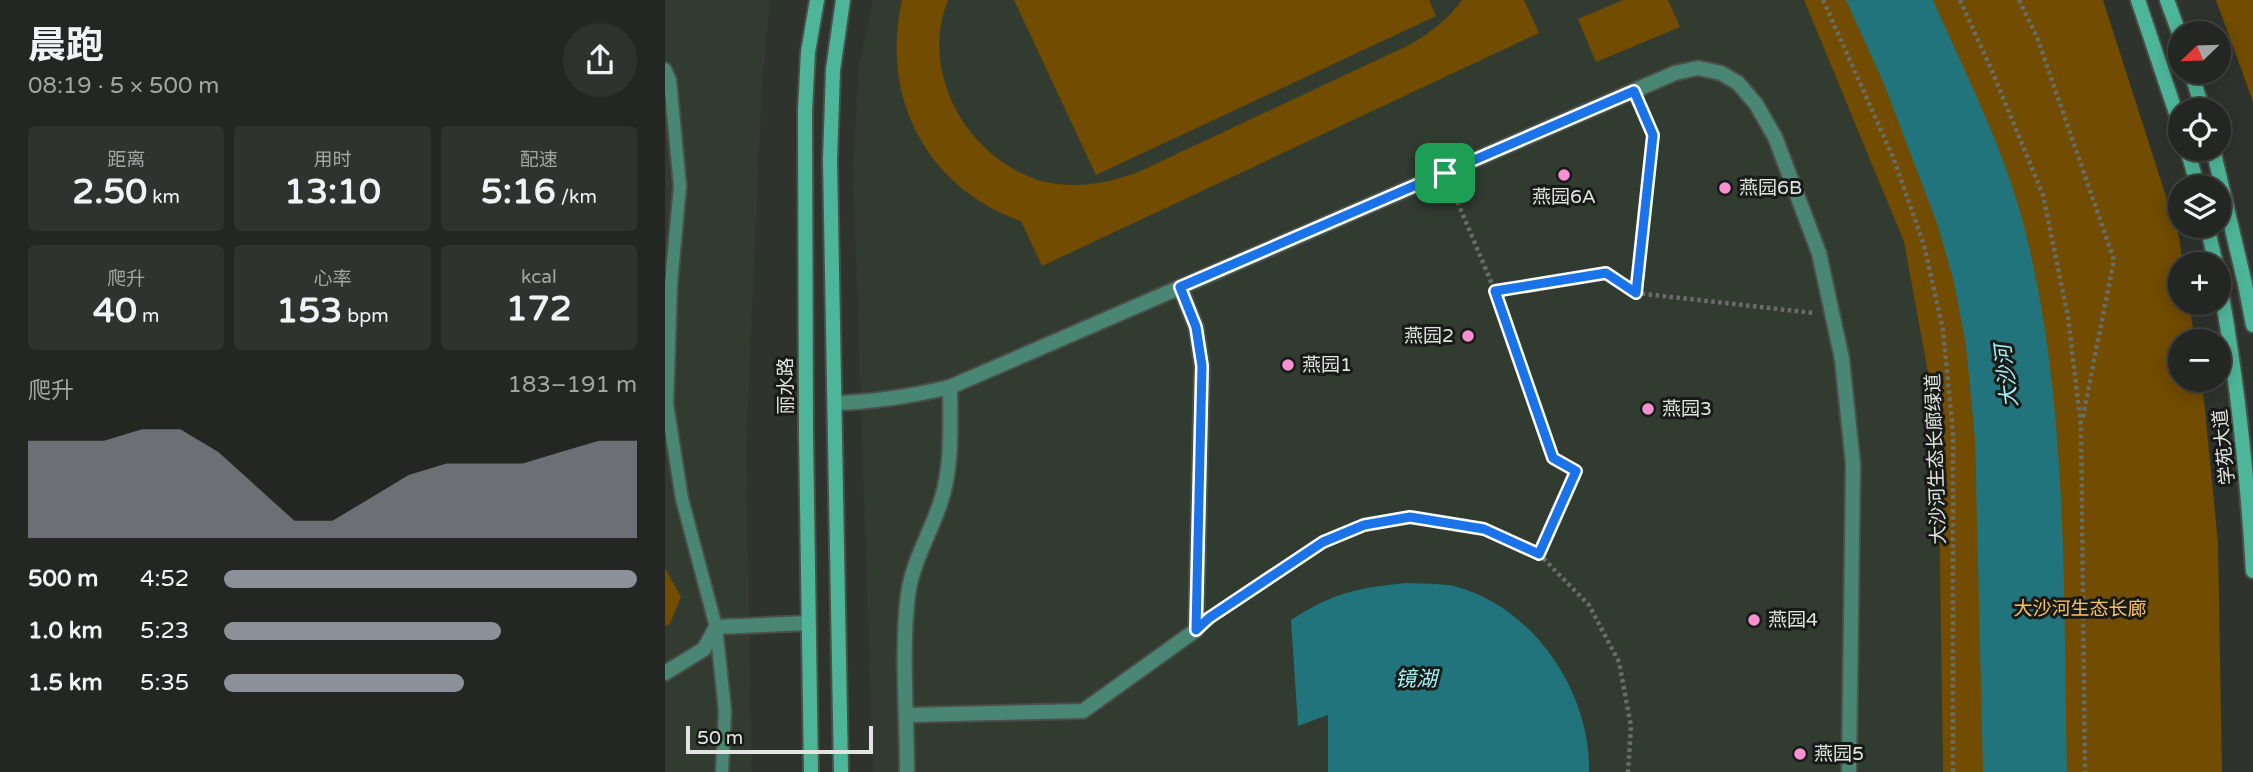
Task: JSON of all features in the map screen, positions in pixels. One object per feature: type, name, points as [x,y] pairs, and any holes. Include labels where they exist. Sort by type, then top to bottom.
[{"type":"main road","name":"丽水路","points":[[811,772],[805,111],[808,52],[817,0]]},
{"type":"main road","points":[[841,772],[831,114],[833,70],[843,0]]},
{"type":"main road","points":[[2138,0],[2171,98]]},
{"type":"main road","points":[[2167,0],[2175,21]]},
{"type":"main road","points":[[2216,161],[2253,325]]},
{"type":"main road","name":"学苑大道","points":[[2224,315],[2241,423],[2253,571]]},
{"type":"street","points":[[835,403],[902,397],[950,387],[1675,73],[1698,68],[1721,73],[1738,83],[1756,104],[1775,137],[1819,253],[1842,359],[1853,464],[1849,772]]},
{"type":"street","points":[[907,715],[1083,711],[1196,630],[1202,366],[1196,327],[1180,287]]},
{"type":"street","points":[[907,772],[908,593],[941,502],[950,458],[950,387]]},
{"type":"street","points":[[665,673],[704,649],[716,627],[809,623]]},
{"type":"lane","points":[[665,69],[670,80],[680,186],[671,284],[667,404],[682,499],[716,627],[725,711],[722,772]]},
{"type":"path","name":"大沙河生态长廊绿道","points":[[1823,0],[1903,183],[1924,245],[1943,330],[1953,433],[1953,772]]},
{"type":"path","points":[[1961,0],[2042,195],[2068,317],[2081,426],[2085,772]]},
{"type":"path","points":[[2019,0],[2037,37],[2114,260],[2081,426]]},
{"type":"path","points":[[1634,91],[1653,135],[1636,293]]},
{"type":"path","points":[[1445,173],[1495,291],[1553,458],[1576,471],[1539,554]]},
{"type":"path","points":[[1495,291],[1606,273],[1636,293],[1833,315]]},
{"type":"path","points":[[1196,630],[1209,618],[1271,579],[1283,567],[1313,548],[1364,525],[1410,517],[1484,529],[1539,554],[1589,605],[1619,662],[1631,726],[1627,772]]},
{"type":"shaded area","points":[[665,0],[770,0],[762,86],[746,448],[752,772],[665,772]]},
{"type":"shaded area","points":[[873,0],[1804,0],[1904,242],[1938,427],[1943,772],[873,772],[853,173],[858,72]]},
{"type":"green space","points":[[902,0],[948,0],[940,29],[940,57],[946,86],[957,112],[974,136],[994,156],[1019,172],[1046,182],[1069,185],[1103,182],[1136,173],[1409,45],[1451,14],[1462,0],[1524,0],[1539,33],[1042,266],[1021,221],[988,206],[959,186],[936,162],[918,134],[905,104],[898,71],[897,36]]},
{"type":"green space","points":[[1014,0],[1429,0],[1436,16],[1096,175]]},
{"type":"green space","points":[[1623,0],[1668,0],[1680,27],[1596,62],[1578,19]]},
{"type":"green space","name":"大沙河生态长廊","points":[[1804,0],[2103,0],[2168,203],[2168,238],[2179,238],[2181,252],[2168,252],[2168,315],[2191,315],[2193,329],[2168,329],[2168,392],[2203,392],[2204,400],[2218,543],[2222,772],[1943,772],[1938,427],[1904,242]]},
{"type":"green space","points":[[2216,0],[2253,0],[2253,102],[2231,41],[2231,21],[2224,21]]},
{"type":"green space","points":[[665,568],[681,597],[670,624],[665,626]]},
{"type":"water","name":"大沙河","points":[[1846,0],[1933,0],[1984,113],[2017,200],[2039,296],[2057,431],[2064,568],[2067,772],[1983,772],[1975,439],[1966,346],[1954,282],[1938,226],[1884,84]]},
{"type":"water","name":"镜湖","points":[[1406,583],[1454,586],[1483,596],[1509,612],[1532,633],[1552,656],[1568,683],[1580,712],[1587,742],[1589,772],[1328,772],[1328,715],[1298,726],[1291,620],[1345,593]]},
{"type":"place","name":"燕园6A","points":[[1564,175]]},
{"type":"place","name":"燕园6B","points":[[1725,188]]},
{"type":"place","name":"燕园2","points":[[1468,336]]},
{"type":"place","name":"燕园1","points":[[1288,365]]},
{"type":"place","name":"燕园3","points":[[1648,409]]},
{"type":"place","name":"燕园4","points":[[1754,620]]},
{"type":"place","name":"燕园5","points":[[1800,754]]},
{"type":"route","points":[[1634,91],[1653,135],[1636,293],[1606,273],[1495,291],[1553,458],[1576,471],[1539,554],[1484,529],[1410,517],[1364,525],[1323,542],[1283,567],[1271,579],[1209,618],[1196,630],[1202,366],[1196,327],[1180,287],[1445,173],[1634,91]]}]
